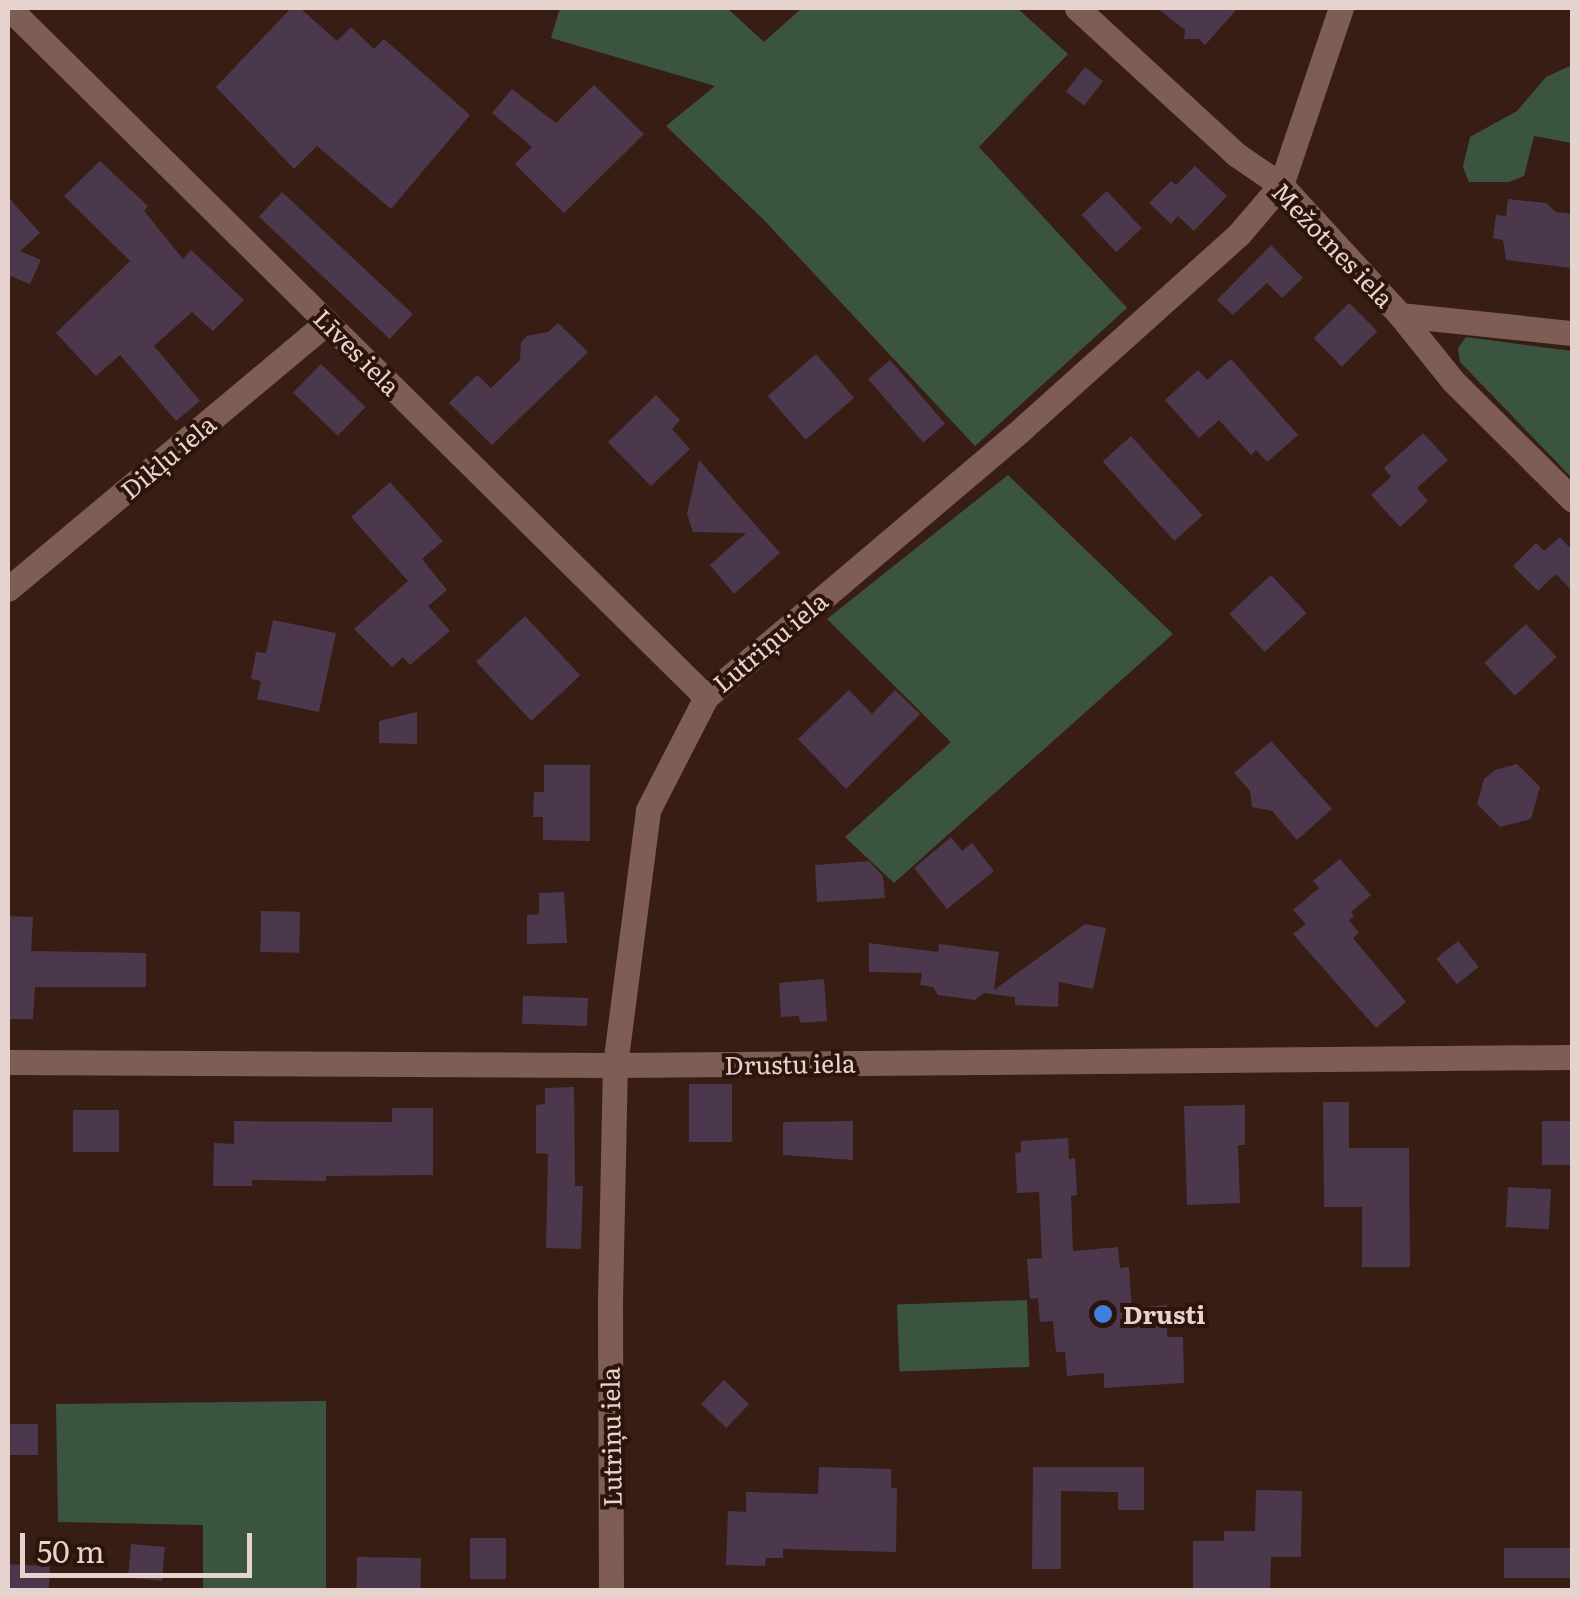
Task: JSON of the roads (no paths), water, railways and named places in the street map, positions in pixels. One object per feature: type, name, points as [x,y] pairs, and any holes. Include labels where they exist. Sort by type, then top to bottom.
[{"type":"street","name":"Līves iela","points":[[9,8],[706,697]]},
{"type":"street","name":"Mežotnes iela","points":[[1077,8],[1237,154],[1280,185],[1400,315],[1453,381],[1572,499]]},
{"type":"street","name":"Lutriņu iela","points":[[611,1590],[610,1301],[616,1065],[648,810],[706,697],[1024,428],[1239,234],[1280,185],[1342,8]]},
{"type":"street","points":[[1400,315],[1572,334]]},
{"type":"street","name":"Dikļu iela","points":[[8,590],[327,322]]},
{"type":"street","name":"Drustu iela","points":[[8,1062],[616,1065],[1572,1057]]},
{"type":"place","name":"Drusti","points":[[1103,1314]]}]
